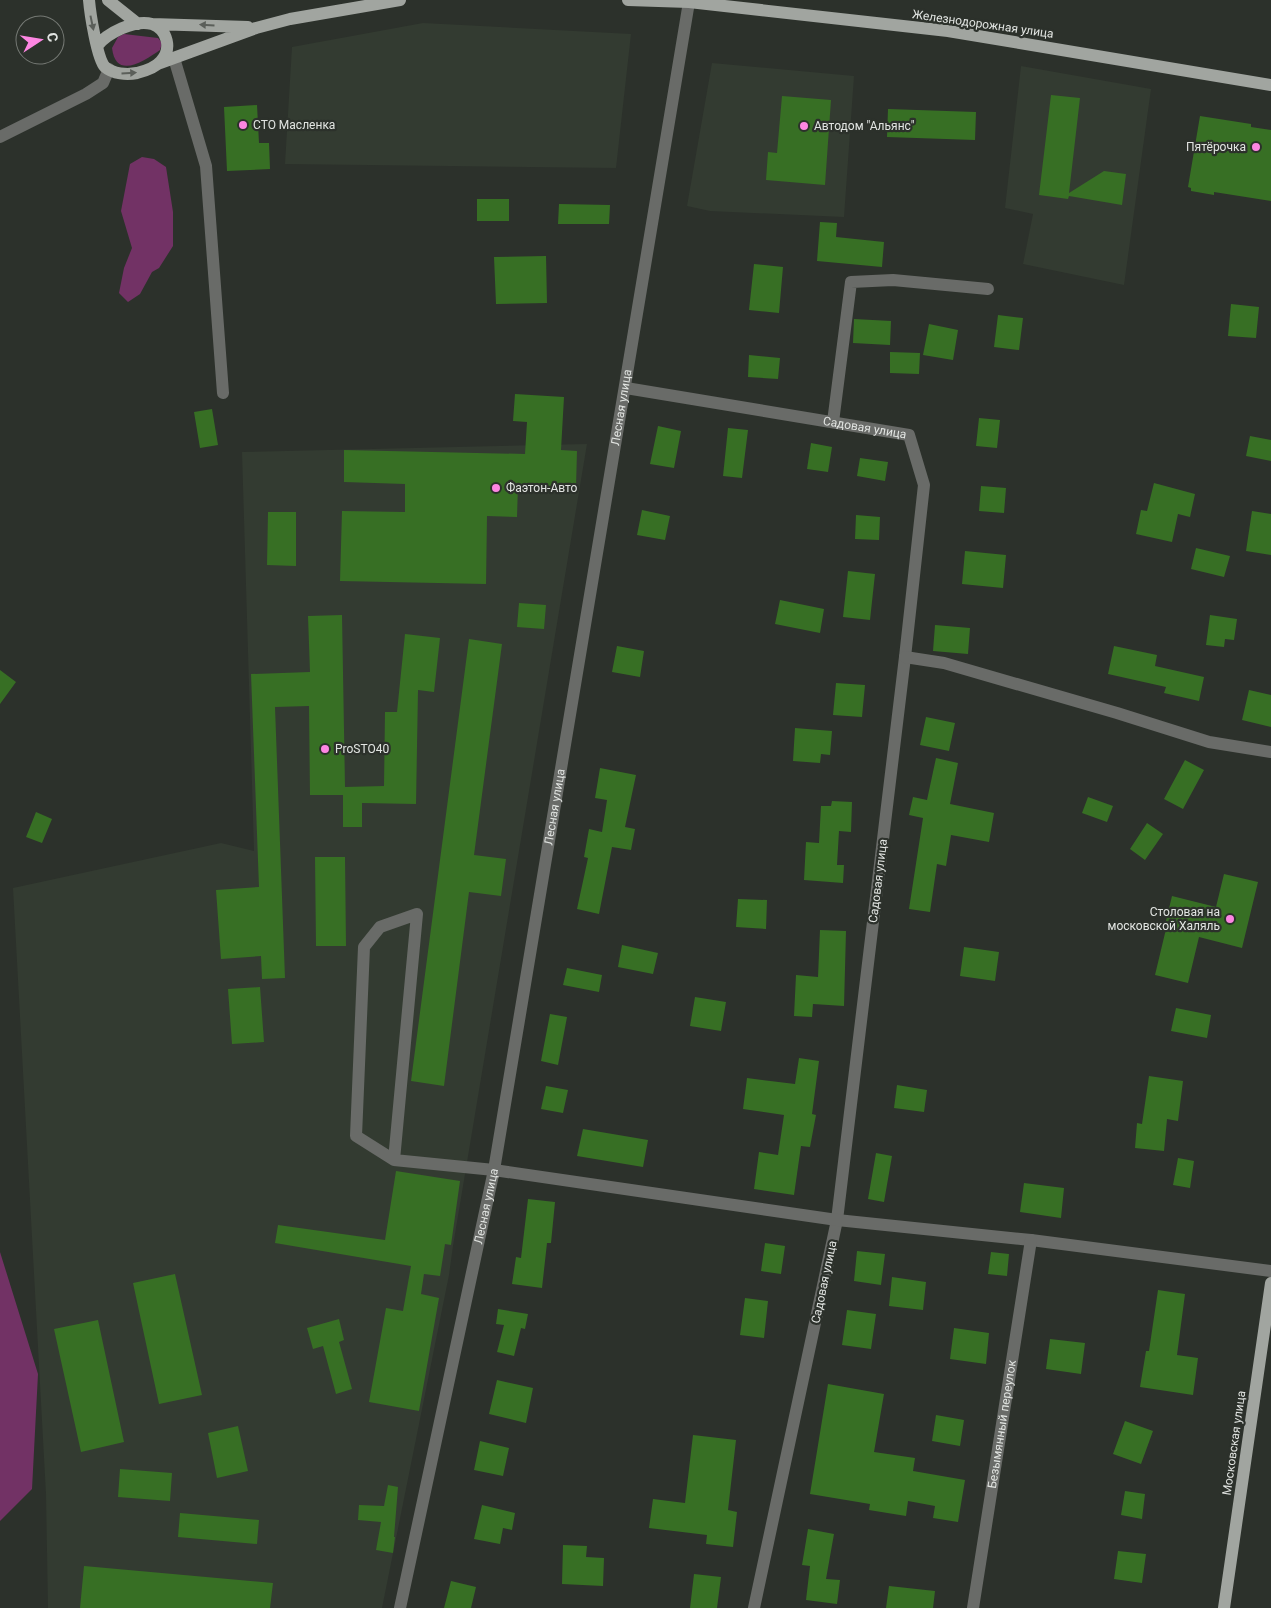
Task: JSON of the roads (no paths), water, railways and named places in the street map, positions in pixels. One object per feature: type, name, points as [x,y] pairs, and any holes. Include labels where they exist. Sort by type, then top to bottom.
[{"type":"main road","points":[[90,0],[90,12],[97,46],[104,66],[124,74],[135,73],[256,28],[290,19],[400,0]]},
{"type":"main road","points":[[108,0],[138,24]]},
{"type":"main road","name":"Железнодорожная улица","points":[[628,0],[689,2],[948,31],[1271,85]]},
{"type":"main road","points":[[97,46],[102,39],[112,33],[138,24],[256,28]]},
{"type":"main road","points":[[152,24],[164,33],[168,46],[160,63]]},
{"type":"main road","name":"Московская улица","points":[[1224,1608],[1271,1282]]},
{"type":"street","name":"Лесная улица","points":[[400,1608],[494,1170],[689,2]]},
{"type":"street","points":[[174,58],[206,166],[223,393]]},
{"type":"street","points":[[0,137],[86,94],[103,83],[109,69]]},
{"type":"street","points":[[833,422],[851,282],[893,280],[988,289]]},
{"type":"street","name":"Садовая улица","points":[[626,388],[909,435],[924,485],[837,1220],[754,1608]]},
{"type":"street","points":[[905,657],[944,664],[1034,689],[1208,742],[1271,752]]},
{"type":"street","points":[[394,1160],[417,914],[380,927],[364,947],[356,1136],[394,1160],[494,1170],[837,1220],[1031,1240],[1271,1271]]},
{"type":"street","name":"Безымянный переулок","points":[[973,1608],[1031,1240]]},
{"type":"place","name":"СТО Масленка","points":[[243,125]]},
{"type":"place","name":"Автодом \"Альянс\"","points":[[804,126]]},
{"type":"place","name":"Пятёрочка","points":[[1256,147]]},
{"type":"place","name":"Фаэтон-Авто","points":[[496,488]]},
{"type":"place","name":"ProSTO40","points":[[325,749]]},
{"type":"place","name":"Столовая на московской Халяль","points":[[1230,919]]}]
